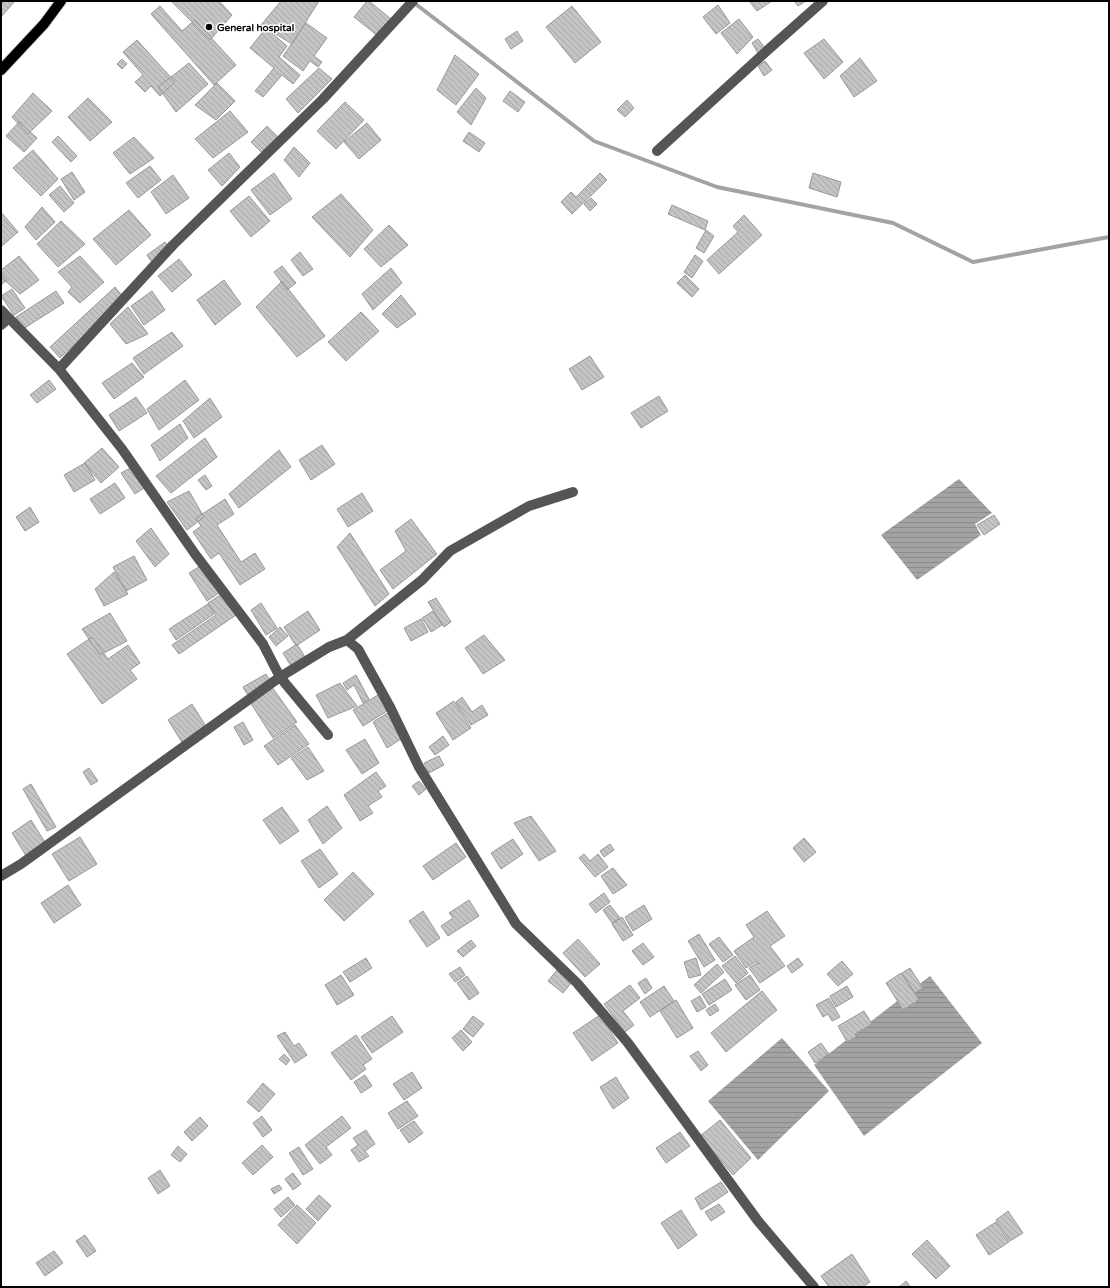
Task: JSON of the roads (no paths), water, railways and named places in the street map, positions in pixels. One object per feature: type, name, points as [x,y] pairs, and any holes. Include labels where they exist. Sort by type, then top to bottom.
[{"type":"main road","points":[[1,70],[44,24],[61,1]]},
{"type":"street","points":[[59,369],[174,245],[323,98],[413,1]]},
{"type":"street","points":[[657,151],[824,1]]},
{"type":"street","points":[[1,310],[59,369],[122,449],[195,554],[263,644],[280,677],[328,735]]},
{"type":"street","points":[[1,325],[9,318]]},
{"type":"street","points":[[1,876],[21,864],[280,677],[329,647],[348,640],[422,580],[450,551],[529,506],[573,492]]},
{"type":"street","points":[[348,640],[358,649],[390,707],[419,767],[516,924],[577,983],[622,1037],[758,1221],[814,1287]]},
{"type":"waterway","points":[[413,2],[594,141],[717,187],[893,223],[973,262],[1109,237]]},
{"type":"place","name":"General hospital","points":[[209,27]]}]
